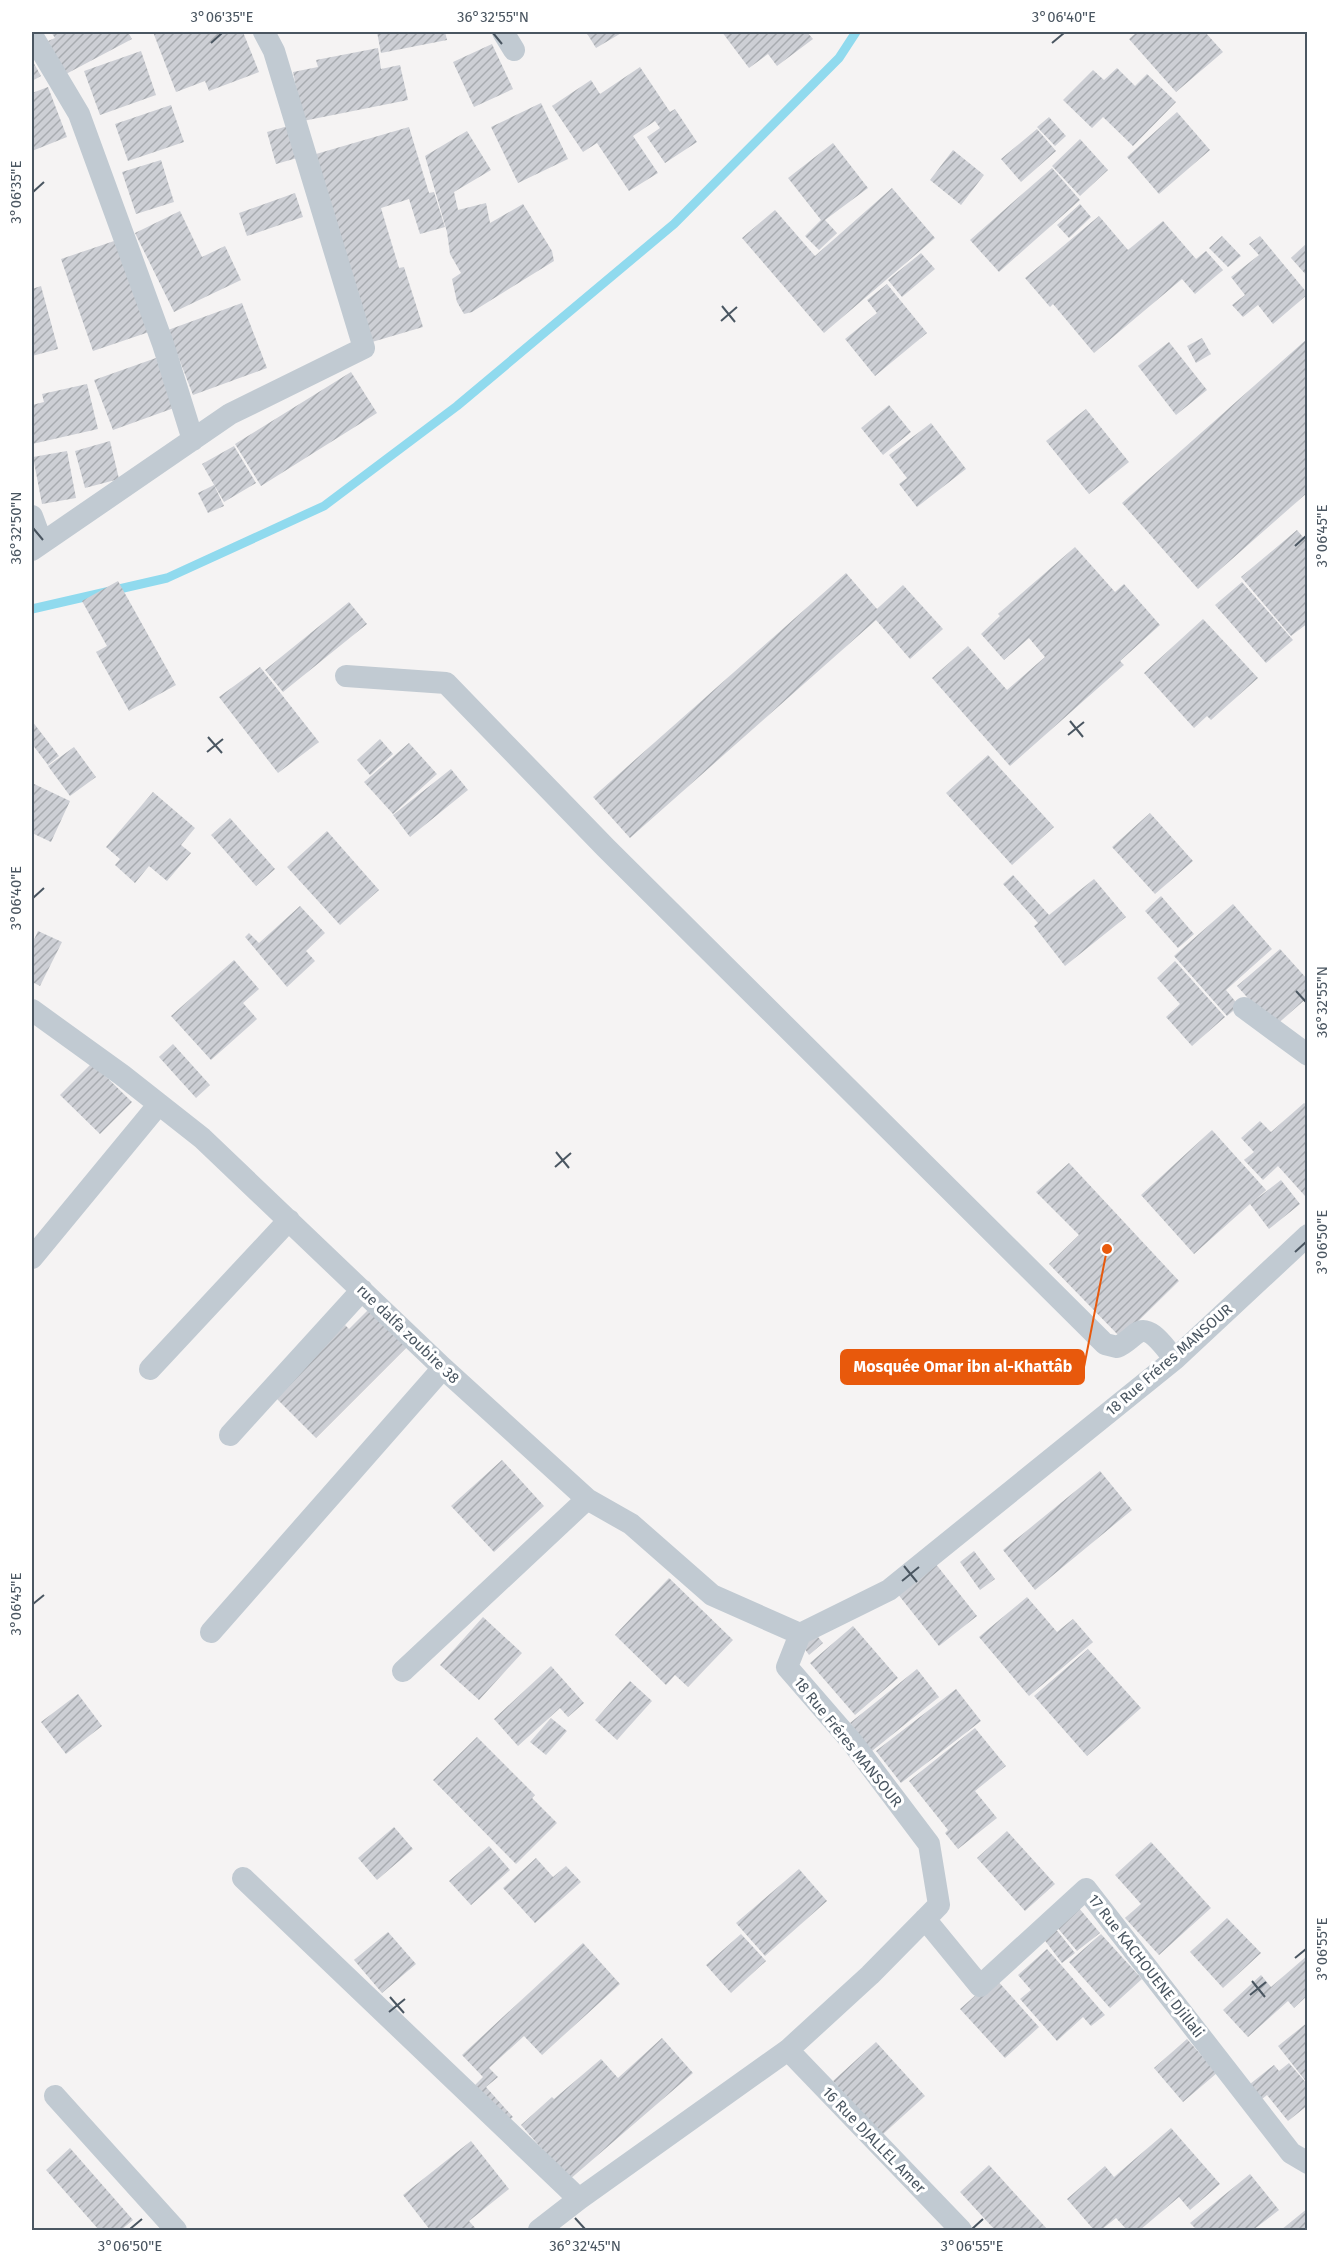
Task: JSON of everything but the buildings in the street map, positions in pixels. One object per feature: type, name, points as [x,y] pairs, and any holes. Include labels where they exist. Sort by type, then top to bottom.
[{"type":"street","points":[[32,516],[37,546],[230,414],[364,348],[274,51],[264,32]]},
{"type":"street","points":[[32,35],[79,114],[163,344],[193,440]]},
{"type":"street","points":[[346,676],[446,683],[606,848],[1105,1344],[1117,1347],[1141,1331],[1147,1331],[1175,1359]]},
{"type":"street","points":[[1244,1008],[1308,1056]]},
{"type":"street","name":"rue dalfa zoubire 38","points":[[32,1010],[202,1138],[443,1368],[587,1499],[631,1524],[712,1594],[801,1634]]},
{"type":"street","points":[[32,1258],[159,1104]]},
{"type":"street","points":[[150,1369],[288,1220]]},
{"type":"street","name":"18 Rue Fréres MANSOUR","points":[[539,2230],[788,2050],[870,1975],[939,1905],[929,1845],[852,1742],[787,1667],[801,1634],[890,1590],[1175,1359],[1308,1235]]},
{"type":"street","points":[[230,1435],[362,1290]]},
{"type":"street","points":[[211,1632],[443,1368]]},
{"type":"street","points":[[403,1671],[587,1499]]},
{"type":"street","points":[[243,1878],[579,2199]]},
{"type":"street","name":"17 Rue KACHOUENE DJillali","points":[[925,1919],[980,1986],[1086,1889],[1291,2153],[1308,2163]]},
{"type":"street","name":"16 Rue DJALLEL Amer","points":[[788,2050],[961,2230]]},
{"type":"street","points":[[55,2096],[176,2230]]},
{"type":"waterway","points":[[32,609],[167,578],[324,506],[457,406],[674,224],[839,58],[856,32]]},
{"type":"place","name":"Mosquée Omar ibn al-Khattâb","points":[[1107,1249]]}]
